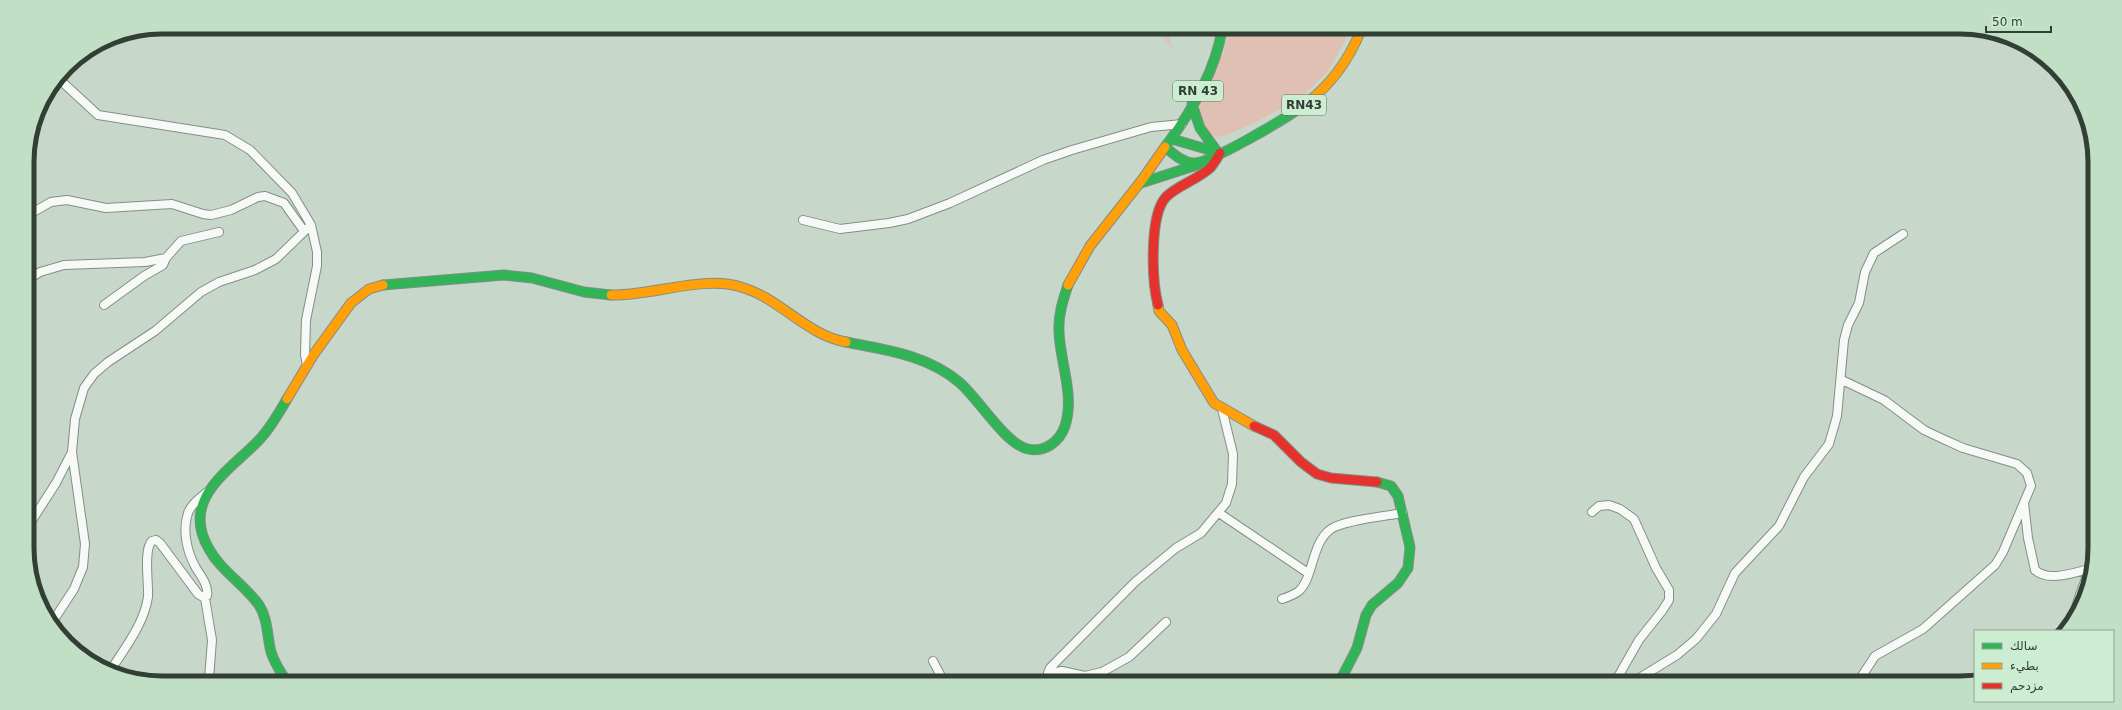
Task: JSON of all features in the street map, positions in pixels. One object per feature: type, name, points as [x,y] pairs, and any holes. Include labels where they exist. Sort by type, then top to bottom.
[{"type":"main road","name":"RN 43","points":[[1165,147],[1182,124],[1192,104],[1216,52],[1221,34]]},
{"type":"main road","name":"RN43","points":[[1218,151],[1270,127],[1316,96],[1333,79],[1348,60],[1359,34]]},
{"type":"main road","points":[[1192,104],[1200,128],[1218,151]]},
{"type":"main road","points":[[1172,139],[1193,146],[1218,151]]},
{"type":"main road","points":[[283,676],[274,660],[267,626],[258,605],[206,544],[202,532],[201,519],[207,492],[216,479],[256,443],[268,430],[307,365],[333,327],[357,297],[365,291],[389,284],[424,282],[482,275],[513,275],[602,295],[617,295],[706,284],[731,284],[757,294],[823,336],[839,341],[910,356],[938,368],[960,383],[974,396],[1006,437],[1022,447],[1039,450],[1047,448],[1060,437],[1068,420],[1069,408],[1059,343],[1060,317],[1066,290],[1091,244],[1141,182],[1165,147],[1186,162],[1196,164],[1203,162]]},
{"type":"main road","points":[[1141,182],[1180,172],[1203,162],[1218,151]]},
{"type":"main road","points":[[1218,151],[1210,168],[1166,197],[1156,218],[1154,291],[1159,312],[1172,325],[1182,350],[1208,396],[1222,409],[1274,435],[1300,462],[1317,474],[1331,478],[1379,482],[1391,486],[1398,496],[1403,513],[1410,547],[1408,568],[1398,583],[1372,605],[1366,615],[1356,648],[1342,676]]},
{"type":"street","points":[[63,82],[98,115],[210,131],[225,135],[240,143],[260,159],[292,193],[311,225],[318,252],[317,266],[306,320],[305,355],[307,365]]},
{"type":"street","points":[[803,220],[840,229],[908,219],[950,203],[1043,160],[1151,127],[1182,124]]},
{"type":"street","points":[[34,212],[51,202],[67,200],[106,208],[172,204],[203,214],[211,215],[231,210],[258,197],[265,196],[284,203],[304,231]]},
{"type":"street","points":[[55,618],[74,589],[83,567],[85,544],[72,452],[76,413],[84,388],[94,374],[108,362],[155,331],[201,292],[219,282],[255,270],[276,259],[311,225]]},
{"type":"street","points":[[104,305],[144,276],[163,265],[166,258],[181,241],[219,232]]},
{"type":"street","points":[[1642,676],[1677,655],[1696,639],[1716,614],[1735,572],[1779,526],[1804,476],[1829,444],[1835,427],[1842,380],[1844,340],[1848,325],[1859,303],[1868,261],[1874,253],[1903,234]]},
{"type":"street","points":[[34,276],[40,272],[64,264],[145,262],[166,258]]},
{"type":"street","points":[[1842,380],[1884,400],[1924,430],[1943,440],[1963,448],[2017,464],[2023,468],[2029,477],[2031,486],[2003,552],[1995,565],[1923,629],[1875,656],[1862,676]]},
{"type":"street","points":[[1166,622],[1129,657],[1102,672],[1085,676],[1062,671],[1048,673],[1050,668],[1119,596],[1157,562],[1201,533],[1219,513],[1230,494],[1233,467],[1232,444],[1222,409]]},
{"type":"street","points":[[34,517],[56,483],[72,452]]},
{"type":"street","points":[[207,492],[196,501],[188,512],[186,528],[188,552],[207,587],[208,594],[205,598],[212,640],[209,676]]},
{"type":"street","points":[[2024,502],[2028,538],[2034,570],[2039,573],[2052,575],[2086,569]]},
{"type":"street","points":[[1592,512],[1599,506],[1609,505],[1620,509],[1634,519],[1656,568],[1669,590],[1669,600],[1662,611],[1638,640],[1618,676]]},
{"type":"street","points":[[1219,513],[1235,522],[1259,542],[1308,573]]},
{"type":"street","points":[[1282,599],[1298,592],[1302,588],[1314,555],[1331,529],[1346,524],[1403,513]]},
{"type":"street","points":[[113,666],[141,620],[148,597],[148,549],[152,541],[156,540],[160,543],[198,594],[205,598]]},
{"type":"street","points":[[934,661],[941,676]]},
{"type":"shaded area","points":[[1160,34],[1167,34],[1173,49]]},
{"type":"shaded area","points":[[1227,34],[1349,34],[1328,71],[1302,97],[1260,120],[1227,135],[1218,137],[1212,136],[1206,131],[1199,109],[1201,97],[1224,52]]},
{"type":"traffic: fast","points":[[1221,34],[1214,61],[1200,92],[1183,121],[1165,147],[1179,158],[1190,163],[1203,161],[1248,140],[1301,107]]},
{"type":"traffic: fast","points":[[1192,104],[1200,128],[1216,150]]},
{"type":"traffic: fast","points":[[1172,139],[1220,153]]},
{"type":"traffic: fast","points":[[1141,183],[1200,164]]},
{"type":"traffic: fast","points":[[383,285],[504,275],[532,278],[584,292],[611,295]]},
{"type":"traffic: fast","points":[[846,342],[891,351],[933,365],[959,382],[1010,439],[1028,449],[1040,449],[1051,445],[1056,441],[1063,431],[1068,415],[1068,391],[1060,343],[1059,326],[1061,308],[1068,285]]},
{"type":"traffic: fast","points":[[283,676],[275,663],[271,652],[266,622],[262,610],[247,590],[226,571],[214,557],[201,531],[200,515],[204,500],[212,486],[260,439],[275,420],[287,399]]},
{"type":"traffic: fast","points":[[1343,676],[1357,648],[1366,615],[1372,605],[1398,583],[1408,568],[1410,547],[1398,496],[1391,486],[1377,482]]},
{"type":"traffic: slow","points":[[1301,107],[1321,91],[1337,73],[1350,53],[1359,34]]},
{"type":"traffic: slow","points":[[1068,285],[1090,246],[1142,180],[1165,147]]},
{"type":"traffic: slow","points":[[611,295],[710,283],[726,284],[755,292],[818,332],[846,342]]},
{"type":"traffic: slow","points":[[287,399],[314,354],[351,303],[369,289],[383,285]]},
{"type":"traffic: slow","points":[[1158,305],[1159,311],[1172,325],[1182,350],[1214,403],[1254,426]]},
{"type":"traffic: jam","points":[[1158,305],[1154,281],[1153,249],[1154,233],[1161,206],[1166,197],[1171,193],[1210,168],[1220,153]]},
{"type":"traffic: jam","points":[[1254,426],[1274,435],[1301,462],[1317,474],[1331,478],[1377,482]]}]
